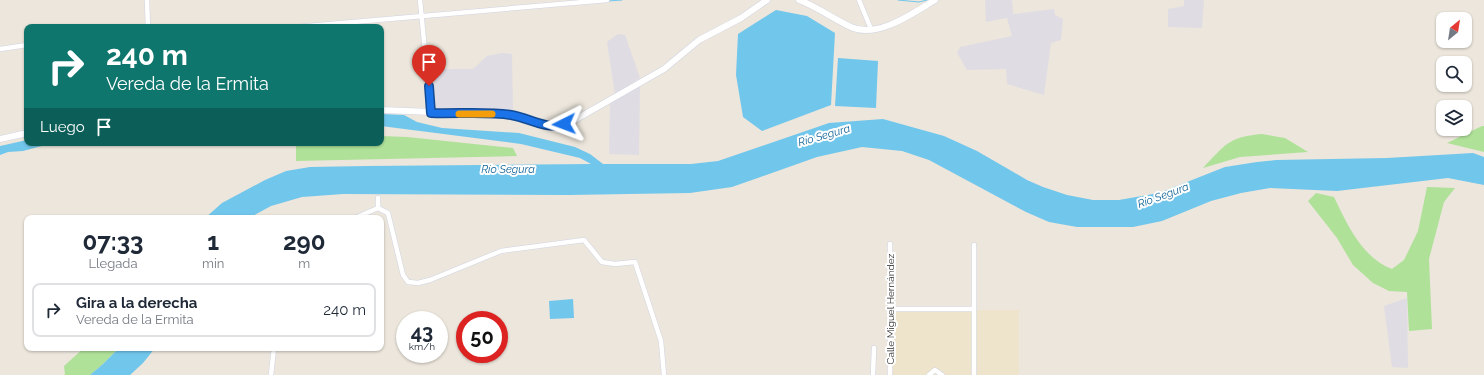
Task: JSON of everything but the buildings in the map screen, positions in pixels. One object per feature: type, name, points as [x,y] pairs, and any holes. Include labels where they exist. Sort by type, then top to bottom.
[{"type":"main road","points":[[384,110],[512,115],[540,124],[556,126],[572,121],[664,69],[699,40],[742,18],[767,0]]},
{"type":"main road","points":[[799,0],[817,7],[854,28],[871,29],[892,23],[935,0]]},
{"type":"main road","points":[[0,139],[24,134]]},
{"type":"street","points":[[147,0],[148,24]]},
{"type":"street","points":[[420,0],[431,113]]},
{"type":"street","points":[[330,24],[607,0]]},
{"type":"street","points":[[859,0],[871,29]]},
{"type":"street","points":[[0,49],[24,45]]},
{"type":"street","points":[[378,198],[378,208]]},
{"type":"street","points":[[362,215],[378,208]]},
{"type":"street","points":[[378,208],[388,213],[403,274],[408,282],[412,283],[430,280],[501,251],[584,240],[602,262],[615,264],[635,262],[661,341],[664,375]]},
{"type":"street","name":"Calle Miguel Hernández","points":[[890,244],[890,375]]},
{"type":"street","points":[[974,245],[974,375]]},
{"type":"street","points":[[890,309],[974,309]]},
{"type":"street","points":[[873,375],[874,348]]},
{"type":"street","points":[[271,375],[274,351]]},
{"type":"street","points":[[929,375],[935,370],[942,375]]},
{"type":"shaded area","points":[[985,0],[1012,0],[1013,14],[1054,9],[1055,15],[1063,19],[1061,40],[1051,43],[1044,95],[1007,84],[1006,69],[967,70],[957,53],[960,47],[1012,36],[1007,18],[986,22]]},
{"type":"shaded area","points":[[1184,0],[1204,0],[1202,28],[1168,27],[1168,9],[1184,6]]},
{"type":"shaded area","points":[[618,34],[625,35],[640,78],[615,94],[607,42]]},
{"type":"shaded area","points":[[502,53],[512,54],[513,110],[436,108],[433,69],[473,69],[487,56]]},
{"type":"shaded area","points":[[640,86],[639,155],[609,154],[610,103]]},
{"type":"shaded area","points":[[1407,298],[1408,368],[1392,367],[1384,306]]},
{"type":"shaded area","points":[[891,310],[1019,310],[1019,375],[892,375]]},
{"type":"green space","points":[[1484,126],[1484,152],[1447,143],[1461,136],[1472,136],[1472,131]]},
{"type":"green space","points":[[1262,134],[1285,138],[1308,152],[1240,157],[1203,168],[1222,148],[1234,140],[1251,135]]},
{"type":"green space","points":[[384,136],[407,137],[513,148],[517,156],[296,161],[296,146],[384,146]]},
{"type":"green space","points":[[1427,187],[1455,188],[1444,202],[1429,259],[1432,329],[1409,331],[1407,292],[1389,291],[1373,283],[1353,265],[1337,238],[1308,201],[1316,193],[1334,197],[1350,229],[1364,249],[1381,264],[1392,269],[1404,260],[1418,231]]},
{"type":"green space","points":[[81,351],[116,351],[90,375],[65,375],[64,366]]},
{"type":"water","points":[[776,10],[807,16],[835,33],[831,105],[762,131],[743,117],[736,75],[738,34]]},
{"type":"water","points":[[838,58],[878,61],[876,108],[835,106]]},
{"type":"water","name":"Río Segura","points":[[384,114],[404,115],[417,122],[442,128],[519,133],[575,147],[590,154],[603,164],[691,164],[718,161],[829,123],[883,119],[944,136],[977,151],[1027,180],[1043,187],[1067,195],[1093,200],[1119,200],[1159,193],[1225,167],[1276,160],[1387,158],[1473,153],[1484,157],[1484,185],[1448,178],[1337,191],[1270,188],[1241,193],[1211,201],[1162,221],[1133,227],[1077,227],[1049,222],[1026,212],[929,160],[902,151],[862,147],[817,157],[732,187],[690,193],[568,195],[343,194],[302,197],[271,206],[254,215],[208,215],[222,203],[265,180],[286,171],[310,167],[591,164],[580,158],[521,144],[384,126]]},
{"type":"water","points":[[24,141],[24,146],[42,146],[23,151],[8,152],[0,155],[0,146]]},
{"type":"water","points":[[573,299],[574,318],[550,319],[549,301]]},
{"type":"water","points":[[116,351],[153,351],[143,363],[130,375],[90,375]]},
{"type":"waterway","points":[[608,1],[622,0]]},
{"type":"waterway","points":[[898,0],[919,2],[927,0]]},
{"type":"slow traffic","points":[[459,114],[492,114]]},
{"type":"route","points":[[429,86],[431,113],[512,115],[540,124],[556,126],[564,124]]}]
